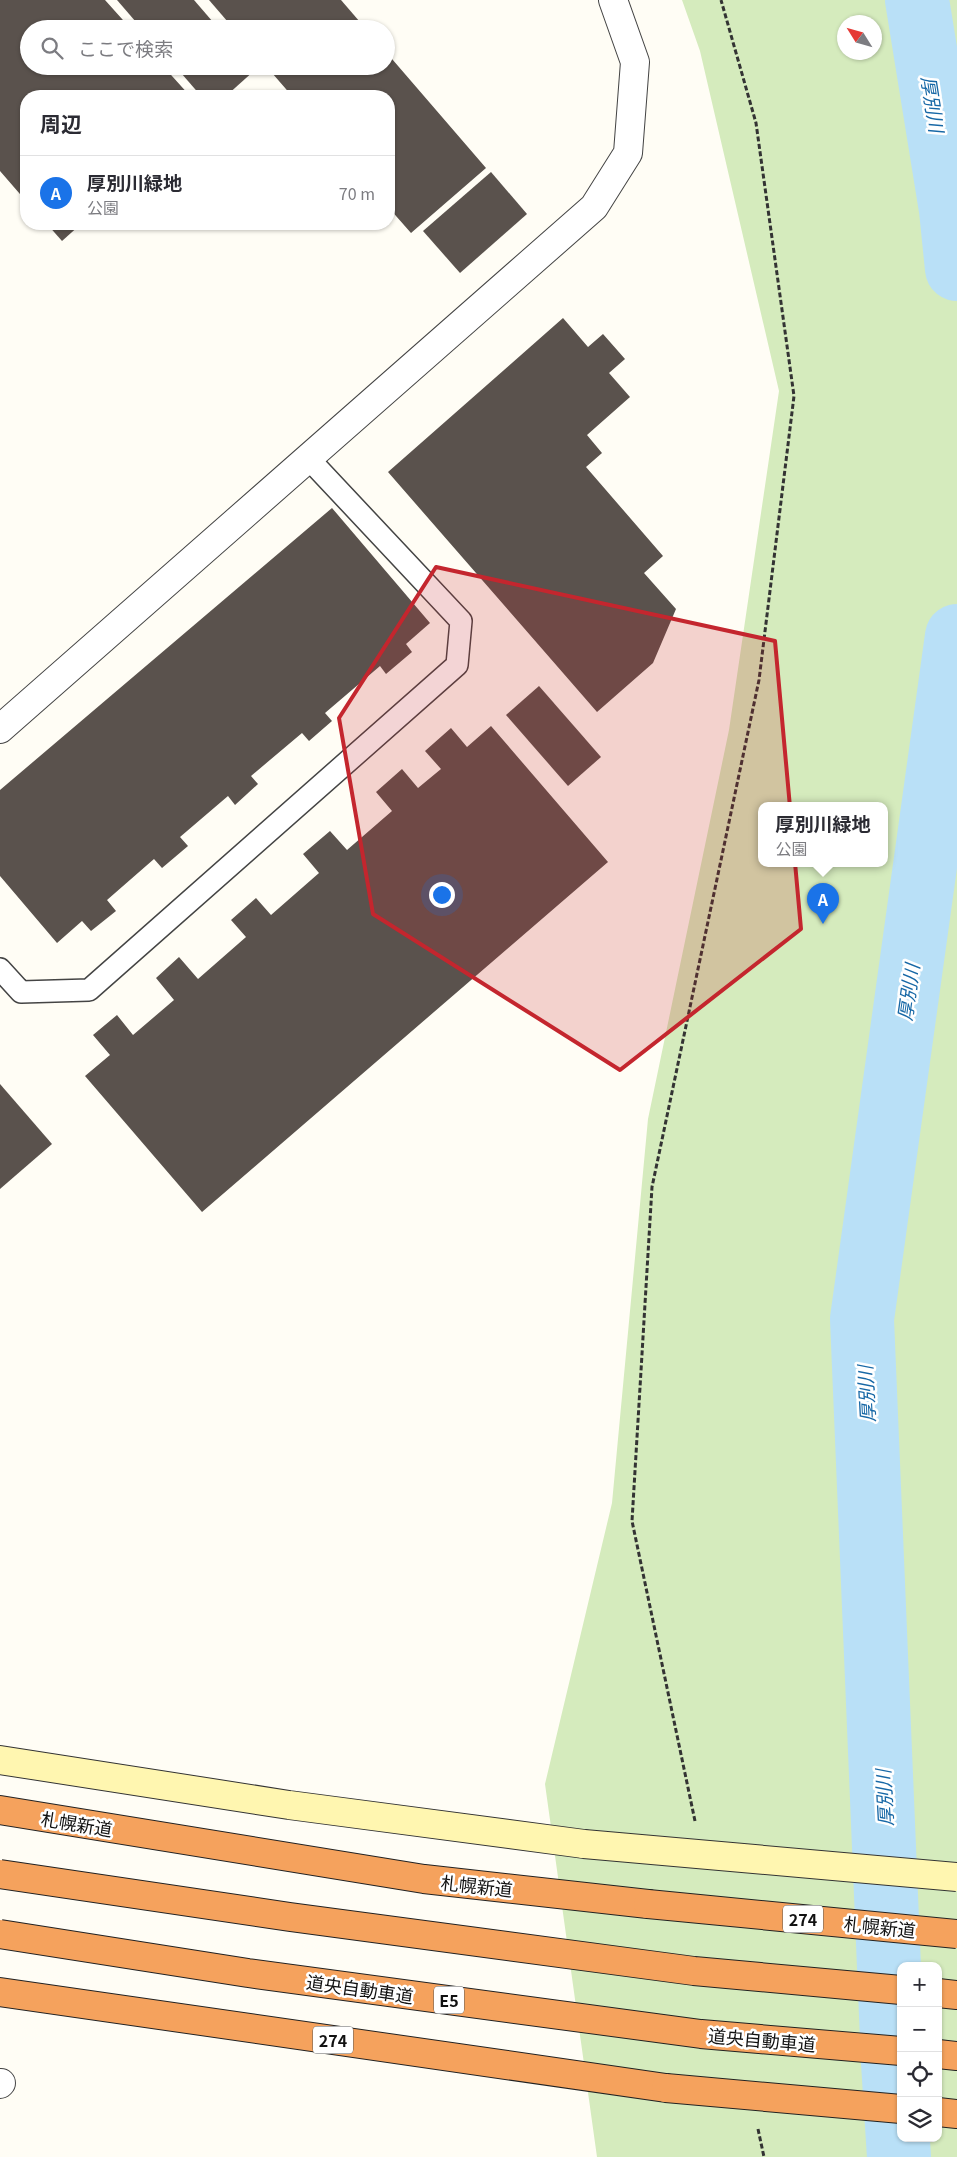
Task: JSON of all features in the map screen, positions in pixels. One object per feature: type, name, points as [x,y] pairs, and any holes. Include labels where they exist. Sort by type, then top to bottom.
[{"type":"highway","name":"札幌新道","points":[[0,1810],[424,1879],[648,1904],[957,1934]]},
{"type":"highway","points":[[0,1874],[290,1917],[694,1971],[897,1990]]},
{"type":"highway","name":"道央自動車道","points":[[0,1934],[248,1974],[702,2034],[897,2051]]},
{"type":"highway","name":"274","points":[[0,1992],[666,2088],[897,2109]]},
{"type":"highway","points":[[942,1993],[957,1995]]},
{"type":"highway","points":[[942,2054],[957,2056]]},
{"type":"highway","points":[[942,2112],[957,2114]]},
{"type":"street","points":[[0,729],[594,207],[628,153],[635,62],[613,0]]},
{"type":"street","points":[[0,1760],[289,1805],[584,1844],[957,1877]]},
{"type":"lane","points":[[0,970],[21,992],[89,990],[457,665],[461,621],[308,458]]},
{"type":"path","points":[[695,1823],[632,1521],[652,1187],[759,680],[794,396],[756,123],[720,0]]},
{"type":"path","points":[[758,2125],[764,2157]]},
{"type":"highlighted area","points":[[436,567],[775,641],[801,929],[620,1070],[373,914],[339,718]]},
{"type":"green space","points":[[682,0],[957,0],[957,2157],[597,2157],[545,1784],[612,1503],[648,1119],[729,730],[779,391],[700,51]]},
{"type":"building","points":[[0,0],[105,0],[123,20],[20,20],[20,75],[171,75],[185,90],[20,90],[20,194],[0,171]]},
{"type":"building","points":[[117,0],[194,0],[211,20],[134,20]]},
{"type":"building","points":[[209,0],[341,0],[358,20],[226,20]]},
{"type":"building","points":[[395,62],[486,168],[411,233],[395,215],[395,90],[287,90],[274,75],[395,75]]},
{"type":"building","points":[[183,75],[249,75],[233,90],[196,90]]},
{"type":"building","points":[[491,172],[527,214],[460,273],[423,231]]},
{"type":"building","points":[[52,230],[74,230],[62,241]]},
{"type":"building","points":[[563,318],[588,347],[603,334],[625,359],[609,373],[630,397],[587,435],[602,453],[586,467],[663,556],[644,573],[676,609],[653,663],[597,712],[388,472]]},
{"type":"building","points":[[332,508],[430,623],[406,644],[412,652],[386,674],[380,666],[325,713],[332,721],[309,741],[302,733],[251,776],[258,784],[235,805],[228,796],[180,837],[188,846],[162,868],[154,859],[107,900],[116,911],[91,931],[82,921],[57,943],[0,876],[0,790]]},
{"type":"building","points":[[539,686],[601,757],[568,786],[506,715]]},
{"type":"building","points":[[491,726],[608,862],[202,1212],[85,1076],[110,1055],[93,1035],[117,1015],[133,1035],[174,1000],[156,978],[179,957],[198,979],[246,937],[231,920],[256,898],[271,915],[319,873],[303,854],[330,831],[347,850],[392,811],[376,792],[402,769],[418,788],[441,769],[425,751],[451,728],[467,747]]},
{"type":"building","points":[[0,1084],[52,1144],[0,1189]]},
{"type":"waterway","name":"厚別川","points":[[917,0],[951,210],[957,269]]},
{"type":"waterway","name":"厚別川","points":[[899,2157],[893,2063],[862,1319],[957,636]]},
{"type":"place","name":"厚別川緑地","points":[[823,924]]}]
